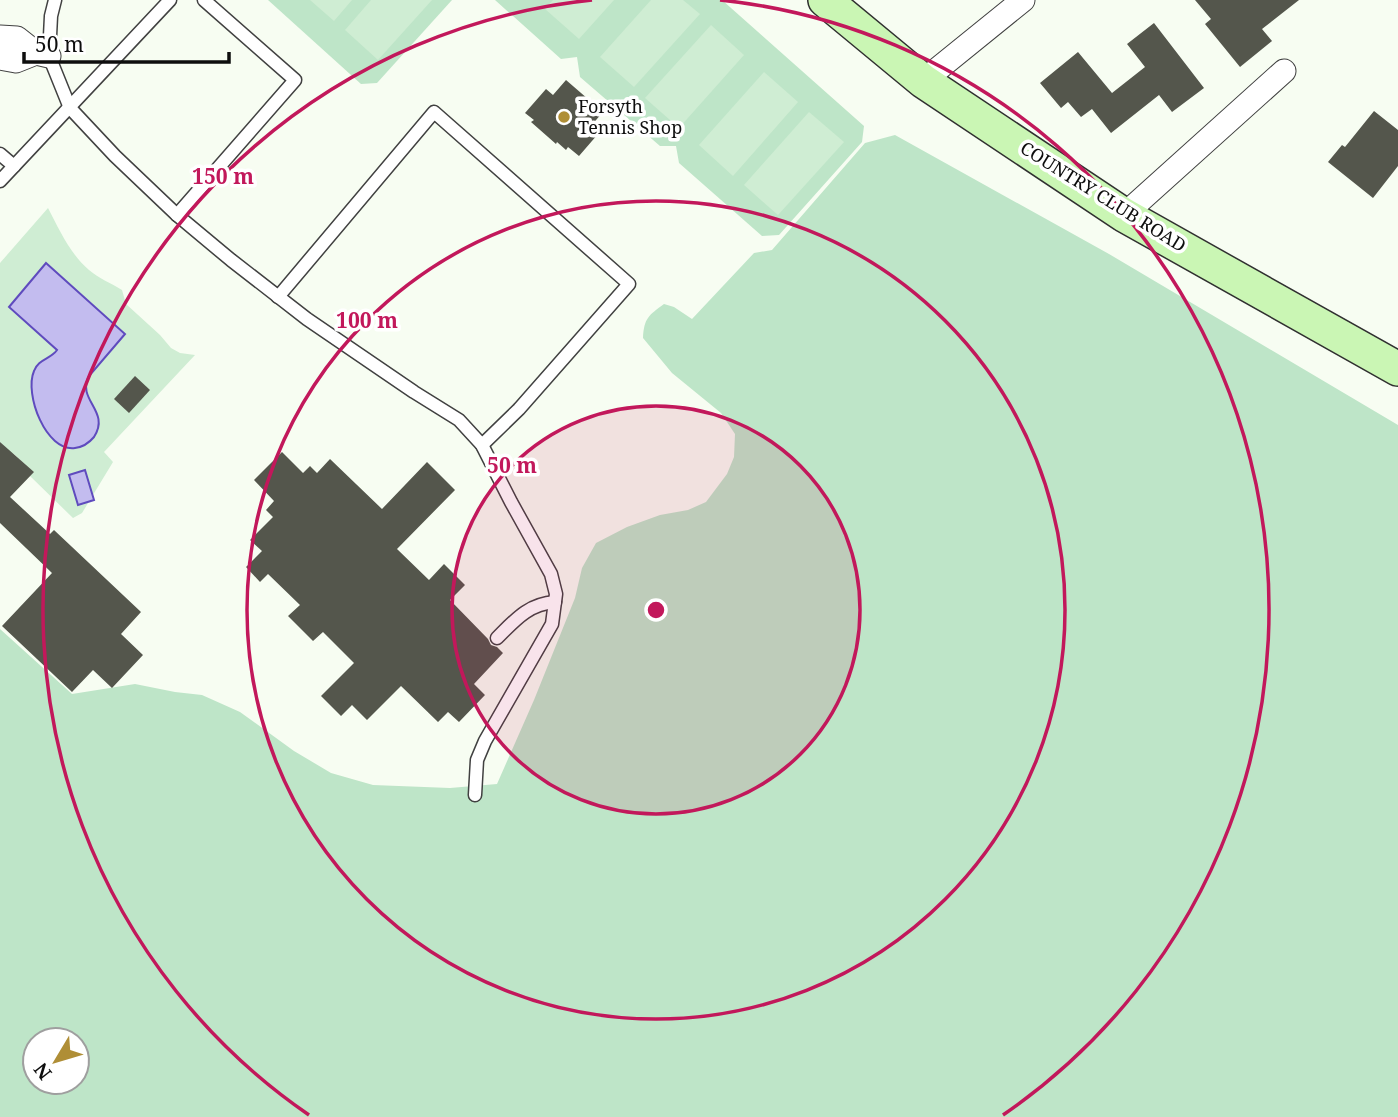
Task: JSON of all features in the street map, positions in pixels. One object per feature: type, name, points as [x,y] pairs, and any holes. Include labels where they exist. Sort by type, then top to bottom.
[{"type":"main road","name":"COUNTRY CLUB ROAD","points":[[825,0],[923,81],[1124,215],[1398,369]]},
{"type":"street","points":[[923,81],[1023,0]]},
{"type":"street","points":[[0,37],[18,38],[42,55]]},
{"type":"street","points":[[0,58],[16,61],[42,55]]},
{"type":"street","points":[[1124,215],[1284,71]]},
{"type":"lane","points":[[55,0],[42,55],[70,108],[177,215],[278,297],[414,392],[459,420],[482,445],[551,574],[556,594],[552,624],[485,741],[477,760],[475,795]]},
{"type":"lane","points":[[0,181],[170,0]]},
{"type":"lane","points":[[177,215],[295,80],[204,0]]},
{"type":"lane","points":[[278,297],[434,112],[629,284],[519,410],[482,445]]},
{"type":"lane","points":[[0,153],[14,166]]},
{"type":"lane","points":[[496,638],[524,612],[542,603],[555,603]]},
{"type":"green space","points":[[268,0],[452,0],[377,83],[361,84]]},
{"type":"green space","points":[[310,0],[352,0],[334,21]]},
{"type":"green space","points":[[371,0],[432,0],[378,60],[345,30]]},
{"type":"green space","points":[[495,0],[722,0],[864,126],[862,142],[779,235],[762,236],[679,163],[676,146],[660,146],[580,77],[577,57],[561,59]]},
{"type":"green space","points":[[553,0],[614,0],[579,39],[545,9]]},
{"type":"green space","points":[[651,0],[683,0],[700,14],[634,87],[600,57]]},
{"type":"green space","points":[[711,25],[744,55],[679,128],[645,98]]},
{"type":"green space","points":[[764,72],[798,102],[733,176],[699,145]]},
{"type":"green space","points":[[809,112],[844,142],[778,215],[744,185]]},
{"type":"green space","points":[[895,135],[1109,254],[1398,425],[1398,1117],[0,1117],[0,629],[72,694],[135,684],[202,695],[240,712],[294,751],[331,773],[373,785],[450,788],[497,784],[575,598],[582,568],[596,543],[627,527],[660,515],[688,510],[706,502],[727,474],[734,457],[735,434],[721,413],[672,373],[643,338],[648,318],[664,304],[692,319],[754,253],[772,250],[865,143]]},
{"type":"green space","points":[[48,208],[65,241],[82,264],[96,276],[122,290],[126,304],[171,348],[180,353],[195,355],[104,452],[113,462],[82,513],[73,518],[30,476],[33,472],[14,454],[0,448],[3,445],[0,442],[0,263]]},
{"type":"shaded area","points":[[46,263],[125,334],[89,376],[87,392],[99,420],[98,428],[90,441],[75,448],[65,447],[55,441],[47,431],[40,420],[32,393],[36,367],[57,350],[9,307]]},
{"type":"shaded area","points":[[85,470],[94,500],[78,505],[69,475]]},
{"type":"building","points":[[1195,0],[1299,0],[1262,29],[1272,41],[1240,67],[1205,24],[1211,19]]},
{"type":"building","points":[[1154,23],[1204,88],[1172,112],[1159,95],[1111,133],[1092,109],[1081,117],[1068,102],[1061,108],[1040,83],[1078,52],[1112,93],[1145,67],[1127,44]]},
{"type":"building","name":"Forsyth Tennis Shop","points":[[566,80],[603,112],[590,127],[598,134],[579,156],[568,147],[566,150],[557,142],[556,144],[531,122],[534,120],[525,113],[546,89],[553,95]]},
{"type":"building","points":[[1374,111],[1398,130],[1398,166],[1373,198],[1328,162],[1342,145],[1345,147]]},
{"type":"building","points":[[135,376],[150,390],[129,413],[114,399]]},
{"type":"building","points":[[0,442],[34,472],[10,497],[50,534],[54,530],[141,612],[121,634],[143,655],[112,688],[93,670],[72,692],[2,626],[52,573],[0,523]]},
{"type":"building","points":[[282,452],[303,473],[310,466],[317,473],[330,459],[382,509],[427,462],[455,490],[397,549],[429,580],[444,564],[465,585],[450,600],[491,645],[503,653],[474,684],[485,695],[459,722],[448,712],[438,722],[401,686],[367,720],[352,705],[341,716],[321,696],[354,663],[323,632],[313,641],[288,616],[300,605],[268,574],[260,582],[246,567],[262,551],[250,540],[273,517],[266,510],[274,501],[254,480]]},
{"type":"place","name":"Forsyth Tennis Shop","points":[[564,117]]}]
